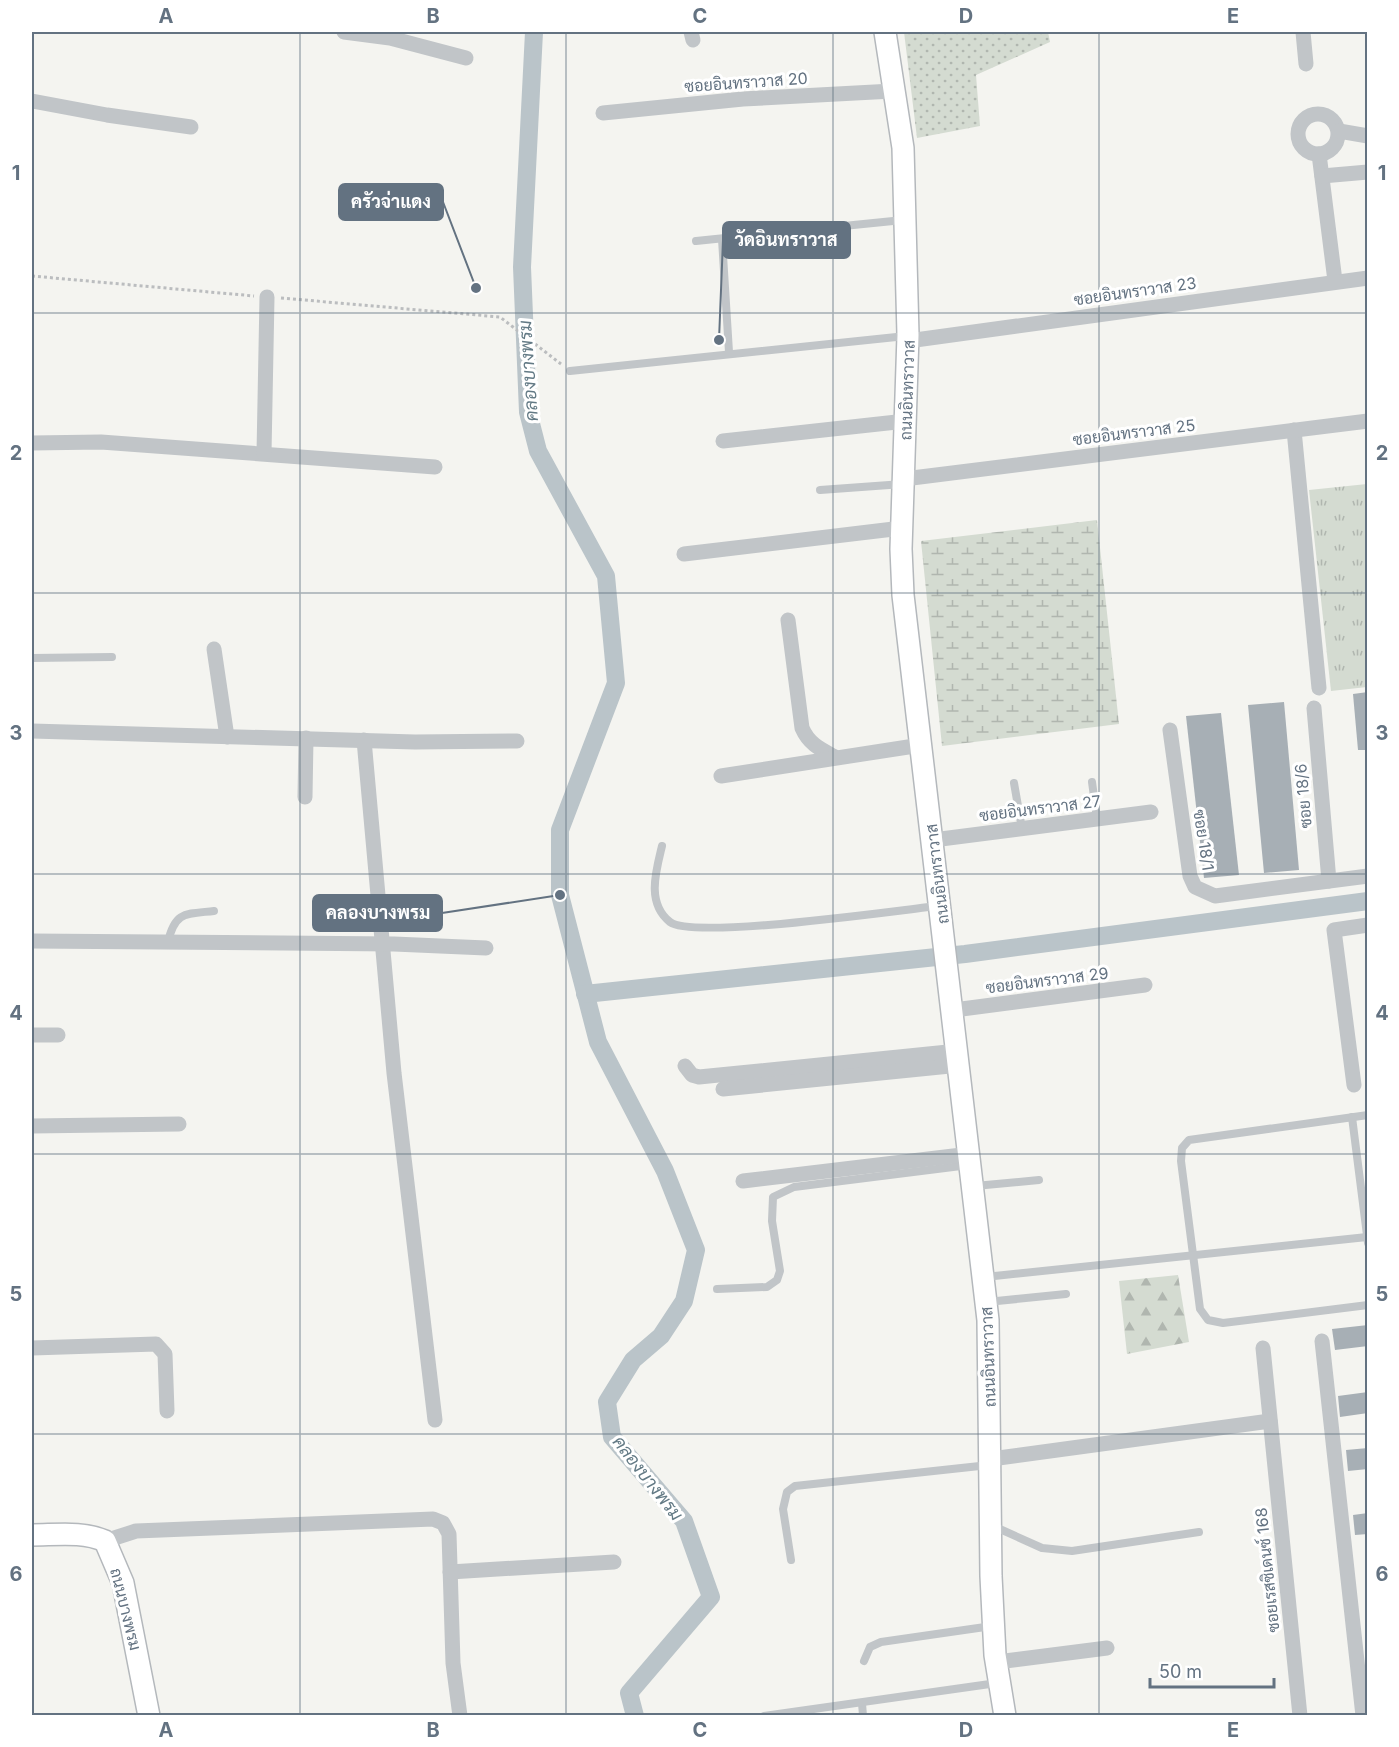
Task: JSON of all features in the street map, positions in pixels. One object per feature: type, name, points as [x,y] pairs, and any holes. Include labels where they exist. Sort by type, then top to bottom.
[{"type":"street","points":[[344,32],[390,38],[466,58]]},
{"type":"street","name":"ถนนอินทราวาส","points":[[885,32],[903,148],[908,338],[902,528],[903,595],[954,1010],[986,1302],[994,1626],[1005,1716]]},
{"type":"street","points":[[1303,32],[1306,64]]},
{"type":"street","name":"ซอยอินทราวาส 20","points":[[603,113],[743,99],[893,91]]},
{"type":"street","points":[[32,101],[107,115],[191,126]]},
{"type":"street","points":[[1322,113],[1333,119],[1339,131],[1339,138],[1331,150],[1319,154],[1306,150],[1299,139],[1299,126],[1308,116],[1322,113]]},
{"type":"street","points":[[1339,131],[1368,136]]},
{"type":"street","points":[[1319,154],[1335,281]]},
{"type":"street","points":[[1322,176],[1368,172]]},
{"type":"street","name":"ซอยอินทราวาส 23","points":[[908,338],[1368,278]]},
{"type":"street","points":[[264,453],[267,297]]},
{"type":"street","points":[[723,441],[906,421]]},
{"type":"street","name":"ซอยอินทราวาส 25","points":[[904,482],[1368,421]]},
{"type":"street","points":[[1294,430],[1319,688]]},
{"type":"street","points":[[32,443],[101,442],[435,467]]},
{"type":"street","points":[[684,554],[902,528]]},
{"type":"street","points":[[788,620],[802,728],[807,739],[815,747],[836,757]]},
{"type":"street","points":[[214,649],[227,737]]},
{"type":"street","name":"ซอย 18/6","points":[[1314,708],[1329,881]]},
{"type":"street","name":"ซอย 18/1","points":[[1170,730],[1190,876],[1195,887],[1215,896],[1368,876]]},
{"type":"street","points":[[32,731],[364,740],[517,741]]},
{"type":"street","points":[[304,797],[306,738]]},
{"type":"street","points":[[364,740],[394,1073],[435,1420]]},
{"type":"street","points":[[721,776],[921,745]]},
{"type":"street","name":"ซอยอินทราวาส 27","points":[[933,840],[1151,812]]},
{"type":"street","points":[[1354,1085],[1334,930],[1368,925]]},
{"type":"street","points":[[32,941],[384,944],[486,948]]},
{"type":"street","name":"ซอยอินทราวาส 29","points":[[954,1010],[1145,985]]},
{"type":"street","points":[[32,1035],[58,1035]]},
{"type":"street","points":[[685,1066],[692,1075],[699,1077],[959,1058]]},
{"type":"street","points":[[723,1089],[959,1058]]},
{"type":"street","points":[[32,1126],[179,1124]]},
{"type":"street","points":[[743,1181],[970,1159]]},
{"type":"street","points":[[1322,1341],[1363,1682],[1363,1716]]},
{"type":"street","points":[[32,1348],[156,1344],[165,1354],[167,1410]]},
{"type":"street","name":"ซอยเรสซิเดนซ์ 168","points":[[1263,1348],[1300,1716]]},
{"type":"street","points":[[991,1462],[1270,1420]]},
{"type":"street","points":[[32,1535],[84,1536],[105,1541],[136,1531],[433,1518],[443,1523],[449,1534],[453,1663],[460,1716]]},
{"type":"street","name":"ถนนบางพรม","points":[[105,1541],[123,1583],[149,1716]]},
{"type":"street","points":[[450,1572],[614,1562]]},
{"type":"street","points":[[999,1672],[1107,1648]]},
{"type":"lane","points":[[696,241],[905,220]]},
{"type":"lane","points":[[722,239],[729,352]]},
{"type":"lane","points":[[568,369],[729,352],[908,338]]},
{"type":"lane","points":[[820,490],[904,482]]},
{"type":"lane","points":[[32,658],[112,657]]},
{"type":"lane","points":[[1092,782],[1097,819]]},
{"type":"lane","points":[[1014,783],[1022,829]]},
{"type":"lane","points":[[662,846],[654,879],[655,896],[663,915],[673,925],[714,928],[941,906]]},
{"type":"lane","points":[[167,943],[172,924],[179,918],[191,913],[214,910]]},
{"type":"lane","points":[[1368,1115],[1189,1140],[1182,1148],[1181,1161],[1200,1309],[1208,1320],[1223,1323],[1368,1305]]},
{"type":"lane","points":[[983,1277],[1367,1240],[1352,1117]]},
{"type":"lane","points":[[717,1289],[767,1287],[777,1280],[780,1271],[772,1221],[773,1197],[781,1192],[795,1187],[970,1159]]},
{"type":"lane","points":[[973,1186],[1039,1179]]},
{"type":"lane","points":[[986,1302],[1066,1294]]},
{"type":"lane","points":[[791,1560],[783,1509],[787,1492],[795,1486],[991,1462]]},
{"type":"lane","points":[[990,1525],[1055,1551],[1072,1551],[1199,1532]]},
{"type":"lane","points":[[864,1661],[870,1647],[881,1642],[994,1626]]},
{"type":"lane","points":[[764,1716],[862,1703],[999,1672]]},
{"type":"lane","points":[[862,1703],[863,1716]]},
{"type":"path","points":[[500,317],[568,369]]},
{"type":"green space","points":[[904,32],[1048,32],[1050,42],[976,75],[980,126],[917,138]]},
{"type":"green space","points":[[1367,484],[1367,687],[1331,691],[1309,490]]},
{"type":"green space","points":[[1097,520],[1119,724],[942,746],[921,541]]},
{"type":"green space","points":[[1178,1275],[1189,1342],[1127,1354],[1119,1281]]},
{"type":"building","points":[[1368,692],[1368,750],[1358,750],[1353,694]]},
{"type":"building","points":[[1284,702],[1299,870],[1264,873],[1248,705]]},
{"type":"building","points":[[1221,713],[1239,875],[1204,878],[1186,716]]},
{"type":"building","points":[[1368,1325],[1368,1346],[1335,1350],[1332,1329]]},
{"type":"building","points":[[1368,1392],[1368,1413],[1340,1417],[1338,1396]]},
{"type":"building","points":[[1368,1448],[1368,1469],[1348,1471],[1346,1450]]},
{"type":"building","points":[[1368,1513],[1368,1534],[1355,1535],[1353,1515]]},
{"type":"waterway","name":"คลองบางพรม","points":[[534,32],[522,267],[528,412],[538,451],[606,576],[616,683],[560,830],[560,895],[598,1042],[665,1171],[696,1250],[684,1301],[661,1336],[633,1360],[607,1402],[612,1437],[684,1521],[711,1597],[629,1693],[635,1716]]},
{"type":"waterway","points":[[585,994],[965,954],[1368,901]]},
{"type":"place","name":"ครัวจ่าแดง","points":[[476,288]]},
{"type":"place","name":"วัดอินทราวาส","points":[[719,340]]},
{"type":"place","name":"คลองบางพรม","points":[[560,895]]}]
